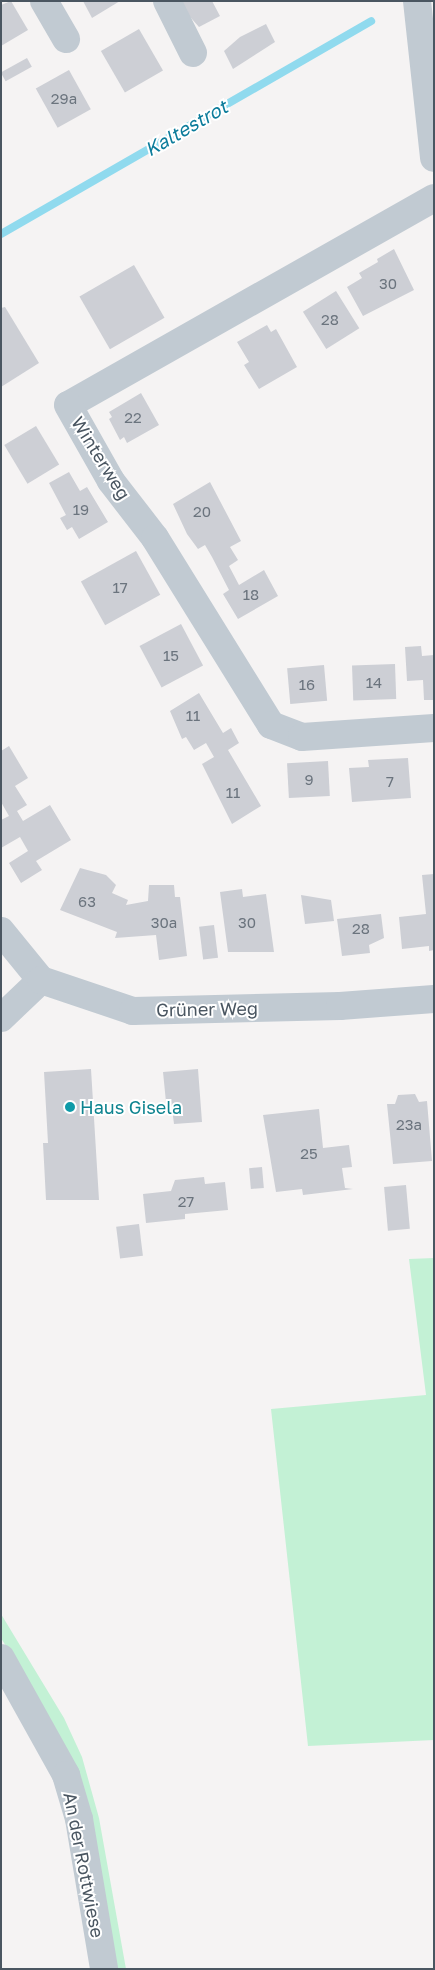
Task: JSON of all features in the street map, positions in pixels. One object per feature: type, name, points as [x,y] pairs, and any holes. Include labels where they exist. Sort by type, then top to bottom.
[{"type":"street","points":[[44,1],[66,39]]},
{"type":"street","points":[[167,1],[193,53]]},
{"type":"street","points":[[417,1],[434,158]]},
{"type":"street","name":"Winterweg","points":[[434,198],[68,405],[111,481],[155,538],[271,725],[302,737],[434,728]]},
{"type":"street","points":[[1,931],[41,980],[1,1018]]},
{"type":"street","name":"Grüner Weg","points":[[41,980],[133,1011],[340,1006],[434,998]]},
{"type":"street","name":"An der Rottwiese","points":[[1,1658],[66,1774],[79,1820],[104,1969]]},
{"type":"green space","points":[[434,1258],[434,1740],[308,1746],[271,1409],[426,1395],[409,1259]]},
{"type":"green space","points":[[1,1614],[64,1718],[82,1757],[99,1818],[126,1969],[114,1969],[52,1722],[1,1638]]},
{"type":"building","points":[[11,1],[28,30],[1,46],[1,5]]},
{"type":"building","points":[[83,1],[120,1],[92,18]]},
{"type":"building","points":[[176,1],[212,1],[220,16],[199,27]]},
{"type":"building","points":[[266,24],[275,42],[233,69],[224,51],[240,37]]},
{"type":"building","points":[[139,29],[163,71],[125,93],[101,51]]},
{"type":"building","points":[[27,58],[32,67],[6,81],[1,72]]},
{"type":"building","points":[[69,70],[91,109],[58,128],[36,88]]},
{"type":"building","points":[[394,249],[414,290],[363,316],[347,287],[362,278],[359,273],[378,262],[377,259]]},
{"type":"building","points":[[134,265],[165,318],[110,349],[79,296]]},
{"type":"building","points":[[336,291],[359,328],[326,349],[303,312]]},
{"type":"building","points":[[5,307],[39,363],[1,387],[1,308]]},
{"type":"building","points":[[267,325],[271,332],[276,329],[297,367],[259,389],[244,365],[249,362],[237,342]]},
{"type":"building","points":[[141,393],[159,425],[127,443],[124,437],[120,440],[109,419],[112,417],[109,412]]},
{"type":"building","points":[[36,426],[59,465],[27,484],[4,445]]},
{"type":"building","points":[[69,472],[80,491],[87,487],[108,522],[79,539],[72,527],[67,530],[60,518],[66,515],[49,483]]},
{"type":"building","points":[[210,482],[241,541],[230,547],[238,560],[229,566],[239,585],[264,570],[278,596],[238,619],[223,594],[229,590],[212,557],[205,545],[198,549],[187,534],[173,504]]},
{"type":"building","points":[[136,551],[160,595],[105,625],[81,582]]},
{"type":"building","points":[[181,624],[203,665],[162,688],[140,646]]},
{"type":"building","points":[[421,646],[422,656],[434,655],[434,700],[424,700],[423,680],[407,681],[405,647]]},
{"type":"building","points":[[395,664],[396,699],[353,700],[352,666]]},
{"type":"building","points":[[324,665],[327,701],[290,704],[287,668]]},
{"type":"building","points":[[199,693],[223,733],[231,728],[239,743],[228,750],[261,806],[232,824],[202,764],[214,757],[206,743],[194,750],[186,737],[182,739],[170,711]]},
{"type":"building","points":[[9,746],[28,778],[15,786],[27,805],[17,811],[23,821],[50,805],[71,840],[36,861],[42,870],[21,883],[9,863],[28,851],[20,837],[1,848],[1,820],[9,816],[1,802],[1,751]]},
{"type":"building","points":[[408,758],[411,798],[352,802],[349,768],[369,767],[368,760]]},
{"type":"building","points":[[328,761],[330,796],[289,798],[287,763]]},
{"type":"building","points":[[80,868],[106,875],[116,885],[112,893],[128,900],[126,905],[148,901],[149,885],[174,885],[175,897],[180,897],[187,956],[159,960],[156,935],[115,938],[117,932],[60,910]]},
{"type":"building","points":[[434,874],[434,950],[429,951],[429,946],[402,949],[399,917],[426,914],[422,875]]},
{"type":"building","points":[[242,889],[243,897],[266,894],[274,952],[228,952],[220,892]]},
{"type":"building","points":[[301,895],[331,900],[334,921],[305,924]]},
{"type":"building","points":[[381,914],[384,938],[369,945],[370,953],[342,956],[337,919]]},
{"type":"building","points":[[214,925],[218,958],[203,960],[199,927]]},
{"type":"building","name":"Haus Gisela","points":[[91,1069],[99,1200],[46,1200],[43,1143],[48,1143],[44,1072]]},
{"type":"building","points":[[198,1069],[202,1122],[174,1124],[171,1101],[166,1102],[163,1072]]},
{"type":"building","points":[[415,1094],[419,1102],[427,1101],[432,1161],[393,1164],[387,1104],[395,1104],[398,1095]]},
{"type":"building","points":[[319,1109],[323,1148],[349,1145],[352,1167],[342,1168],[345,1188],[353,1189],[303,1195],[302,1189],[276,1192],[263,1115]]},
{"type":"building","points":[[262,1167],[264,1188],[251,1189],[249,1168]]},
{"type":"building","points":[[204,1177],[205,1184],[225,1182],[228,1210],[185,1214],[185,1219],[146,1223],[143,1194],[171,1191],[175,1180]]},
{"type":"building","points":[[406,1185],[410,1229],[388,1231],[384,1187]]},
{"type":"building","points":[[139,1224],[143,1256],[120,1259],[116,1227]]},
{"type":"waterway","name":"Kaltestrot","points":[[1,234],[371,21]]},
{"type":"place","name":"Haus Gisela","points":[[70,1107]]}]
